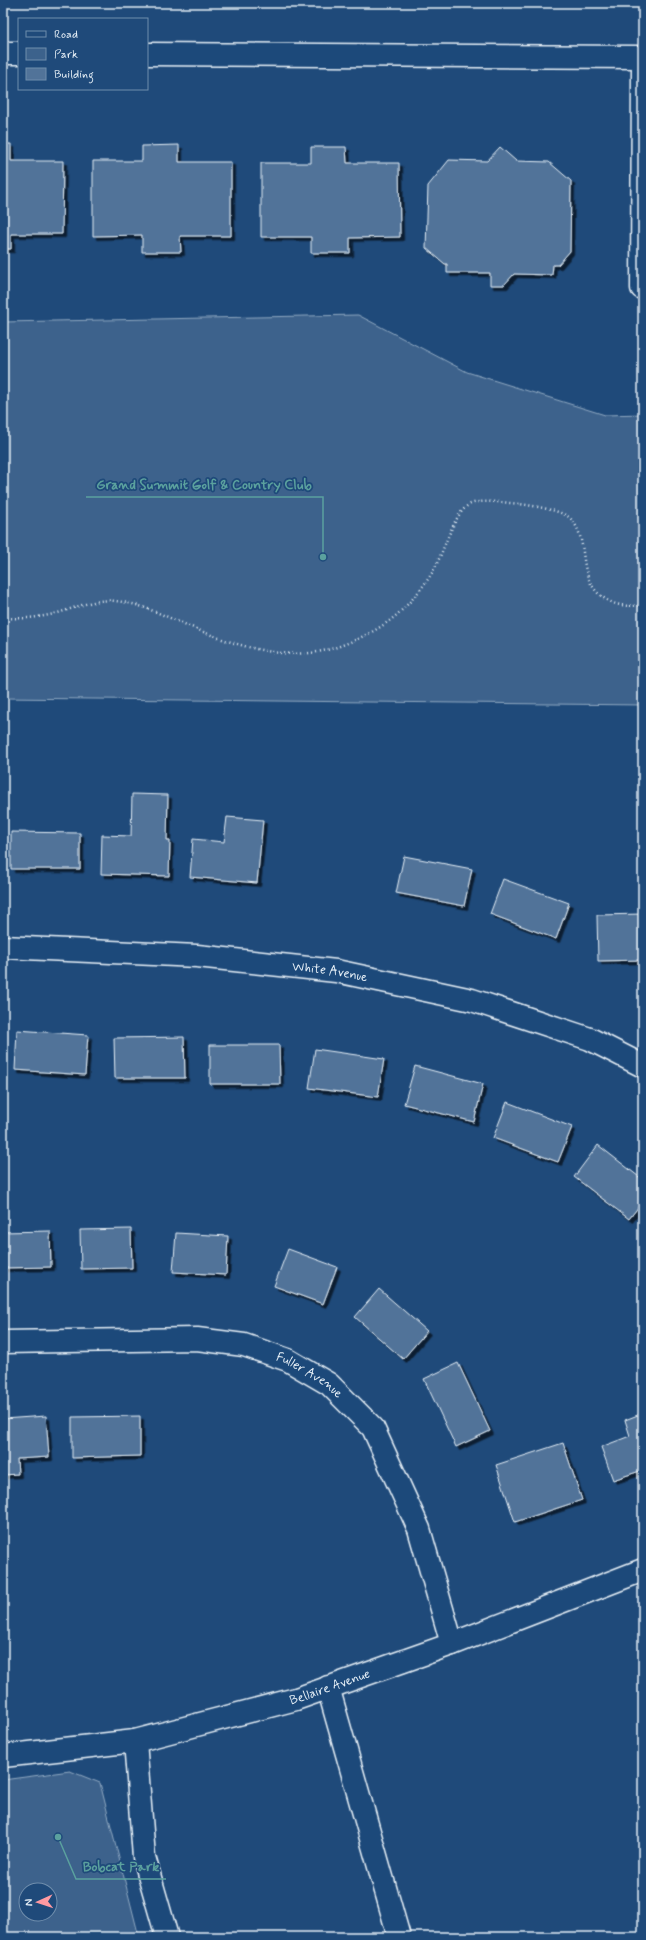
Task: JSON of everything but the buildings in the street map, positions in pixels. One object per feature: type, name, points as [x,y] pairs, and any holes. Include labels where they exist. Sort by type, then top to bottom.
[{"type":"street","points":[[3,53],[18,53]]},
{"type":"street","points":[[148,54],[643,57]]},
{"type":"street","points":[[642,288],[643,63]]},
{"type":"street","name":"White Avenue","points":[[3,947],[197,956],[336,971],[472,1000],[590,1039],[643,1066]]},
{"type":"street","name":"Fuller Avenue","points":[[3,1342],[197,1339],[244,1345],[288,1360],[329,1384],[373,1428],[419,1529],[452,1644]]},
{"type":"street","name":"Bellaire Avenue","points":[[3,1756],[135,1741],[296,1699],[452,1644],[643,1570]]},
{"type":"street","points":[[328,1687],[399,1937]]},
{"type":"street","points":[[135,1741],[144,1857],[167,1937]]},
{"type":"path","points":[[3,618],[25,619],[54,614],[98,601],[114,601],[138,605],[224,640],[294,655],[315,653],[354,640],[389,621],[401,610],[431,575],[458,516],[467,505],[477,502],[492,501],[554,509],[571,518],[580,535],[584,570],[591,587],[607,602],[626,607],[643,605]]},
{"type":"green space","points":[[358,315],[467,372],[605,415],[643,414],[643,705],[3,698],[3,322]]},
{"type":"green space","points":[[70,1771],[100,1783],[139,1937],[3,1937],[3,1780]]},
{"type":"place","name":"Grand Summit Golf & Country Club","points":[[323,557]]},
{"type":"place","name":"Bobcat Park","points":[[58,1837]]}]
